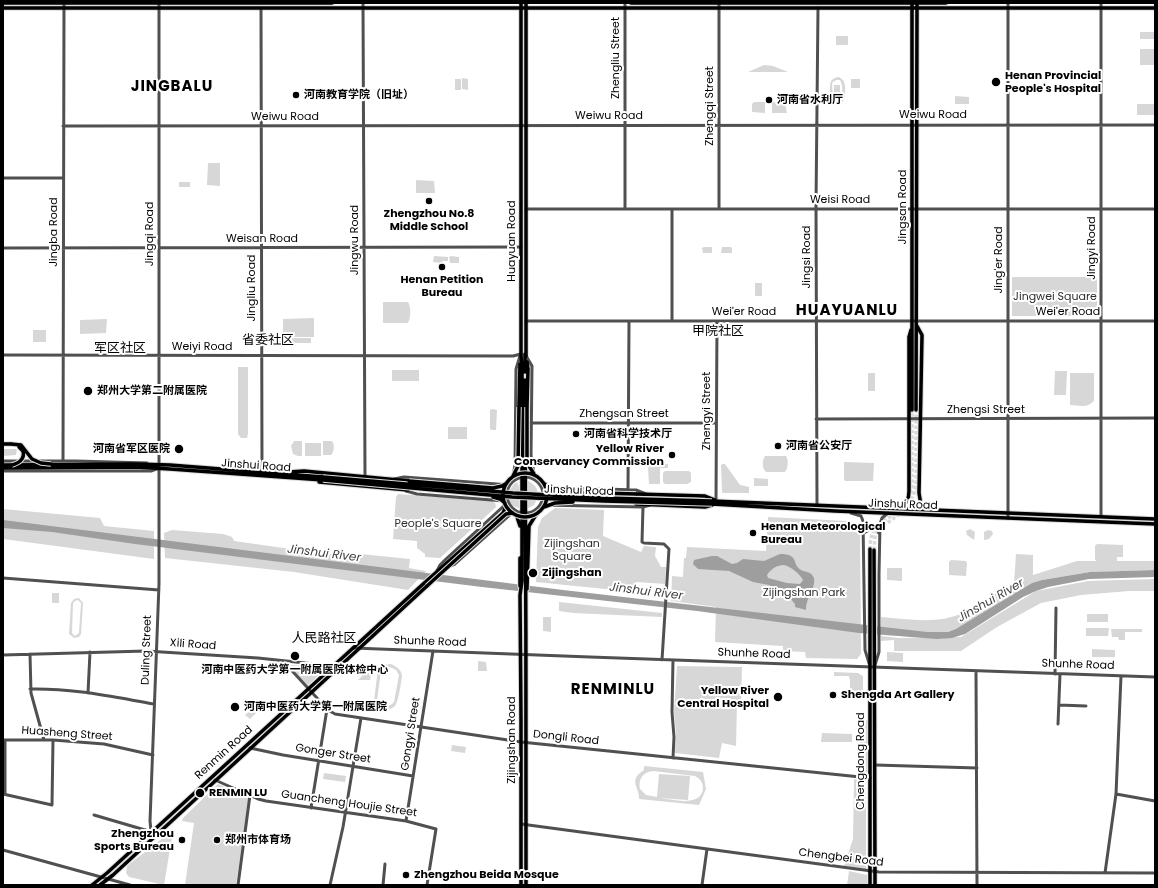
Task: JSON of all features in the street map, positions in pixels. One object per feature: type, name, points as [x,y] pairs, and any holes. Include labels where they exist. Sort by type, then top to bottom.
[{"type":"main road","points":[[3,3],[332,3]]},
{"type":"main road","points":[[631,3],[946,3]]},
{"type":"main road","name":"Jingsan Road","points":[[912,3],[915,323],[914,410]]},
{"type":"main road","name":"Jingsan Road","points":[[914,209],[917,124],[917,3]]},
{"type":"main road","points":[[3,8],[363,8],[521,5],[625,8],[917,8],[1008,5],[1101,5],[1155,8]]},
{"type":"main road","name":"Huayuan Road","points":[[521,5],[521,247],[523,354],[528,369],[527,458],[535,478]]},
{"type":"main road","name":"Huayuan Road","points":[[507,504],[503,494],[518,466],[519,375],[523,354],[526,321],[526,5]]},
{"type":"main road","points":[[900,508],[907,503],[908,499],[909,337],[915,323]]},
{"type":"main road","points":[[915,323],[922,335],[919,500],[922,507],[925,509]]},
{"type":"main road","points":[[523,354],[524,581]]},
{"type":"main road","points":[[3,444],[22,445],[32,459],[50,464]]},
{"type":"main road","points":[[11,444],[21,448],[24,454],[21,460],[12,465]]},
{"type":"main road","name":"Jinshui Road","points":[[3,465],[50,464],[160,466],[262,471],[276,474]]},
{"type":"main road","name":"Jinshui Road","points":[[3,470],[135,466]]},
{"type":"main road","name":"Jinshui Road","points":[[160,466],[323,478],[535,498],[817,505],[1155,519]]},
{"type":"main road","points":[[276,474],[304,471],[494,488],[510,482],[523,473],[543,482],[555,490],[566,492],[705,496],[714,502],[704,507],[558,502],[541,507]]},
{"type":"main road","points":[[276,474],[296,480],[488,497],[500,499],[515,512],[525,517],[537,513]]},
{"type":"main road","points":[[524,581],[528,553],[529,526],[546,501],[547,495],[543,482]]},
{"type":"main road","name":"Jinshui Road","points":[[714,502],[847,511],[1155,524]]},
{"type":"main road","name":"Renmin Road","points":[[92,885],[436,572],[503,513],[507,504]]},
{"type":"main road","points":[[515,512],[520,526],[520,553],[524,581]]},
{"type":"main road","name":"Renmin Road","points":[[100,885],[107,878],[113,875],[447,567],[506,514],[515,512]]},
{"type":"main road","points":[[872,550],[874,623]]},
{"type":"main road","name":"Zijingshan Road","points":[[521,885],[520,595],[524,581]]},
{"type":"main road","name":"Zijingshan Road","points":[[524,581],[526,596],[527,743],[526,885]]},
{"type":"main road","name":"Chengdong Road","points":[[874,623],[870,778],[872,872],[875,885]]},
{"type":"main road","name":"Chengdong Road","points":[[870,885],[872,872],[874,765],[873,667]]},
{"type":"street","name":"Jingba Road","points":[[63,461],[64,3]]},
{"type":"street","name":"Jingqi Road","points":[[160,3],[160,466]]},
{"type":"street","name":"Jingwu Road","points":[[363,3],[365,476]]},
{"type":"street","name":"Zhengliu Street","points":[[625,3],[625,209]]},
{"type":"street","name":"Zhengqi Street","points":[[719,3],[719,209]]},
{"type":"street","name":"Jing'er Road","points":[[1008,5],[1008,518]]},
{"type":"street","name":"Jingyi Road","points":[[1101,5],[1101,516]]},
{"type":"street","name":"Jingliu Road","points":[[260,8],[262,471]]},
{"type":"street","name":"Jingsi Road","points":[[817,505],[816,209],[818,8]]},
{"type":"street","name":"Weiwu Road","points":[[63,126],[1155,124]]},
{"type":"street","points":[[3,178],[63,178]]},
{"type":"street","name":"Weisi Road","points":[[526,209],[1155,209]]},
{"type":"street","points":[[672,209],[672,321]]},
{"type":"street","name":"Weisan Road","points":[[3,248],[521,247]]},
{"type":"street","name":"Wei'er Road","points":[[526,321],[816,321],[915,323],[1008,321],[1155,321]]},
{"type":"street","points":[[628,490],[629,321]]},
{"type":"street","name":"Zhengyi Street","points":[[714,502],[717,321]]},
{"type":"street","points":[[510,482],[515,465],[516,369],[523,354],[532,366],[531,455],[535,478],[542,487],[543,495],[541,507]]},
{"type":"street","name":"Weiyi Road","points":[[3,355],[513,356],[523,354]]},
{"type":"street","name":"Zhengsi Street","points":[[816,419],[1155,418]]},
{"type":"street","name":"Zhengsan Street","points":[[531,423],[716,423]]},
{"type":"street","points":[[3,461],[140,462],[160,466]]},
{"type":"street","points":[[3,470],[151,471],[160,466]]},
{"type":"street","name":"Duling Street","points":[[152,832],[150,821],[159,555],[160,466]]},
{"type":"street","points":[[393,479],[404,477],[510,482],[523,477],[535,478]]},
{"type":"street","points":[[542,487],[636,490],[650,495]]},
{"type":"street","points":[[397,489],[417,494],[507,504]]},
{"type":"street","points":[[515,512],[523,513],[541,507],[642,508],[650,505]]},
{"type":"street","points":[[642,508],[642,542],[664,544],[669,549],[662,660]]},
{"type":"street","points":[[847,511],[858,514],[862,518],[864,533],[865,650],[873,667]]},
{"type":"street","points":[[873,667],[879,652],[874,638],[874,623],[879,574],[881,521],[888,513]]},
{"type":"street","points":[[864,533],[870,528],[874,528],[877,529],[880,535]]},
{"type":"street","points":[[3,578],[158,590]]},
{"type":"street","points":[[1055,674],[1056,608]]},
{"type":"street","name":"Shunhe Road","points":[[353,648],[1155,677]]},
{"type":"street","name":"Gongyi Street","points":[[406,821],[434,651]]},
{"type":"street","points":[[88,693],[90,652]]},
{"type":"street","name":"Xili Road","points":[[3,655],[90,652],[156,652],[333,666]]},
{"type":"street","points":[[30,654],[30,689],[44,740]]},
{"type":"street","points":[[673,660],[673,758]]},
{"type":"street","name":"Dongli Road","points":[[283,661],[327,709],[336,714],[527,743],[870,778]]},
{"type":"street","points":[[976,671],[977,885]]},
{"type":"street","points":[[1058,724],[1060,674]]},
{"type":"street","points":[[1105,873],[1116,794],[1121,676]]},
{"type":"street","points":[[30,689],[88,693],[154,704]]},
{"type":"street","points":[[1059,706],[1086,706]]},
{"type":"street","points":[[311,808],[325,713],[327,709]]},
{"type":"street","points":[[330,885],[346,812],[361,718]]},
{"type":"street","points":[[4,740],[4,794],[52,805],[53,740]]},
{"type":"street","name":"Huasheng Street","points":[[4,740],[53,740],[104,744],[152,755]]},
{"type":"street","name":"Gonger Street","points":[[250,748],[283,755],[413,776]]},
{"type":"street","points":[[874,765],[977,768]]},
{"type":"street","name":"Guancheng Houjie Street","points":[[215,780],[258,799],[274,803],[406,821],[436,829],[428,885]]},
{"type":"street","points":[[1116,794],[1155,801]]},
{"type":"street","points":[[238,885],[250,795]]},
{"type":"street","points":[[94,815],[152,832],[155,835]]},
{"type":"street","name":"Chengbei Road","points":[[521,824],[872,872],[1155,873]]},
{"type":"street","points":[[702,885],[707,849]]},
{"type":"street","points":[[3,850],[130,885]]},
{"type":"street","points":[[383,885],[385,864]]},
{"type":"green space","points":[[1140,32],[1155,32],[1155,39],[1140,39]]},
{"type":"green space","points":[[836,36],[848,36],[848,45],[836,45]]},
{"type":"green space","points":[[1140,49],[1155,49],[1155,65],[1140,65]]},
{"type":"green space","points":[[764,65],[773,66],[788,72],[748,72]]},
{"type":"green space","points":[[839,77],[842,79],[845,88],[844,99],[839,104],[834,104],[830,100],[830,83]],"holes":[[[836,80],[840,80],[842,96],[841,101],[837,103],[833,101],[832,83]]]},
{"type":"green space","points":[[462,78],[468,79],[468,90],[462,89]]},
{"type":"green space","points":[[455,79],[461,79],[461,90],[455,90]]},
{"type":"green space","points":[[851,79],[860,79],[860,88],[851,88]]},
{"type":"green space","points":[[834,85],[840,85],[840,97],[834,97]]},
{"type":"green space","points":[[955,96],[969,97],[969,104],[955,104]]},
{"type":"green space","points":[[754,102],[765,102],[765,113],[752,112],[752,104]]},
{"type":"green space","points":[[772,102],[785,103],[787,113],[772,113]]},
{"type":"green space","points":[[1137,104],[1155,104],[1155,115],[1137,115]]},
{"type":"green space","points":[[208,163],[220,163],[220,186],[207,185]]},
{"type":"green space","points":[[416,180],[434,181],[435,193],[416,193]]},
{"type":"green space","points":[[179,182],[190,182],[190,187],[179,187]]},
{"type":"green space","points":[[712,247],[712,253],[703,253],[702,248]]},
{"type":"green space","points":[[722,247],[731,247],[732,253],[721,253]]},
{"type":"green space","points":[[434,256],[448,257],[448,261],[443,261],[441,263],[433,262]]},
{"type":"green space","points":[[449,257],[459,257],[459,263],[450,263]]},
{"type":"green space","name":"Jingwei Square","points":[[1012,277],[1097,277],[1097,316],[1012,316]]},
{"type":"green space","points":[[755,283],[762,283],[762,296],[755,296]]},
{"type":"green space","points":[[383,302],[408,302],[410,307],[410,318],[408,323],[383,323]]},
{"type":"green space","points":[[314,318],[314,337],[283,337],[283,319]]},
{"type":"green space","points":[[107,319],[106,333],[80,334],[80,320]]},
{"type":"green space","points":[[33,330],[46,330],[46,342],[33,342]]},
{"type":"green space","points":[[285,338],[311,338],[311,343],[285,343]]},
{"type":"green space","points":[[238,367],[248,367],[247,438],[241,438],[238,434]]},
{"type":"green space","points":[[392,370],[419,370],[419,381],[392,381]]},
{"type":"green space","points":[[1055,371],[1067,371],[1066,395],[1054,395]]},
{"type":"green space","points":[[868,373],[875,373],[875,391],[868,391]]},
{"type":"green space","points":[[1070,373],[1094,373],[1094,401],[1088,405],[1082,406],[1070,405]]},
{"type":"green space","points":[[490,410],[497,410],[496,430],[490,429]]},
{"type":"green space","points":[[448,427],[467,427],[467,439],[448,439]]},
{"type":"green space","points":[[294,441],[302,441],[302,456],[293,454],[291,446]]},
{"type":"green space","points":[[323,441],[332,441],[334,444],[331,455],[323,455]]},
{"type":"green space","points":[[305,443],[321,443],[321,456],[305,456]]},
{"type":"green space","points":[[3,449],[16,449],[16,455],[3,456]]},
{"type":"green space","points":[[765,456],[786,456],[788,464],[785,472],[766,472],[763,464]]},
{"type":"green space","points":[[663,458],[663,464],[668,464],[668,468],[660,468],[660,484],[649,484],[648,468],[652,459]]},
{"type":"green space","points":[[844,462],[874,463],[873,481],[845,481]]},
{"type":"green space","points":[[725,464],[740,485],[749,487],[749,493],[722,492],[721,465]]},
{"type":"green space","points":[[665,471],[689,471],[691,473],[691,482],[687,484],[665,484],[663,482],[663,473]]},
{"type":"green space","points":[[754,478],[768,479],[768,486],[754,486]]},
{"type":"green space","points":[[526,480],[536,487],[538,493],[534,505],[527,509]]},
{"type":"green space","points":[[517,482],[519,487],[519,508],[511,504],[509,500],[509,492]]},
{"type":"green space","name":"People's Square","points":[[398,494],[492,501],[495,503],[496,507],[440,558],[425,557],[425,554],[417,548],[417,541],[393,539],[396,497]]},
{"type":"green space","name":"Zijingshan Square","points":[[555,508],[604,510],[603,536],[641,552],[644,546],[656,547],[655,556],[661,567],[666,567],[665,584],[636,582],[635,592],[536,582],[538,527],[542,518]]},
{"type":"green space","points":[[3,509],[100,518],[104,526],[154,531],[154,559],[3,539]]},
{"type":"green space","name":"Zijingshan Park","points":[[768,517],[847,521],[856,523],[860,527],[861,654],[857,659],[806,658],[805,652],[783,651],[783,646],[715,642],[716,607],[671,601],[672,576],[683,577],[684,558],[686,558],[687,547],[766,551]]},
{"type":"green space","points":[[970,529],[975,532],[974,540],[967,535],[966,531]]},
{"type":"green space","points":[[172,530],[223,534],[232,537],[234,541],[305,551],[340,555],[341,552],[410,559],[409,568],[426,571],[408,590],[294,572],[165,558],[164,533]]},
{"type":"green space","points":[[988,530],[992,531],[993,534],[989,539],[984,540],[984,532]]},
{"type":"green space","points":[[1097,544],[1123,545],[1123,557],[1117,557],[1117,561],[1155,561],[1155,570],[1090,572],[1042,580],[1032,583],[967,624],[956,630],[948,632],[929,633],[881,627],[881,617],[912,620],[934,620],[945,619],[964,612],[1014,583],[1016,554],[1033,555],[1033,575],[1077,561],[1096,561],[1095,546]]},
{"type":"green space","points":[[951,560],[966,561],[966,576],[949,575],[949,562]]},
{"type":"green space","points":[[887,568],[902,568],[902,581],[887,580]]},
{"type":"green space","points":[[1155,579],[1155,591],[1129,591],[1081,595],[1041,603],[997,627],[961,651],[894,651],[894,640],[881,641],[881,636],[899,638],[961,637],[1036,591],[1088,581]]},
{"type":"green space","points":[[52,593],[59,593],[59,603],[52,603]]},
{"type":"green space","points":[[79,598],[83,603],[81,634],[79,637],[74,638],[69,634],[71,603],[74,599]],"holes":[[[78,600],[81,603],[79,633],[75,636],[72,633],[73,603]]]},
{"type":"green space","points":[[559,602],[662,613],[662,617],[559,611]]},
{"type":"green space","points":[[1087,614],[1108,614],[1108,622],[1087,622]]},
{"type":"green space","points":[[543,617],[551,617],[551,632],[543,631]]},
{"type":"green space","points":[[1086,628],[1109,628],[1108,636],[1086,636]]},
{"type":"green space","points":[[1111,629],[1142,629],[1142,632],[1125,632],[1125,640],[1119,640],[1118,637],[1112,637]]},
{"type":"green space","points":[[1092,649],[1115,650],[1115,657],[1092,657]]},
{"type":"green space","points":[[887,652],[903,653],[903,662],[887,661]]},
{"type":"green space","points":[[478,661],[486,662],[487,671],[478,671]]},
{"type":"green space","points":[[391,664],[399,669],[402,675],[400,691],[396,704],[389,709],[381,708],[374,701],[378,669],[384,665]],"holes":[[[390,667],[396,670],[399,675],[394,702],[389,706],[383,706],[377,700],[381,671]]]},
{"type":"green space","points":[[288,665],[328,667],[307,686]]},
{"type":"green space","points":[[677,666],[742,667],[741,703],[737,703],[736,746],[722,743],[719,758],[675,753],[676,734],[674,713]]},
{"type":"green space","points":[[370,668],[372,670],[370,680],[358,680]]},
{"type":"green space","points":[[834,672],[858,673],[863,676],[863,698],[850,698],[849,676],[834,676]]},
{"type":"green space","points":[[252,709],[256,710],[256,713],[250,719],[245,715]]},
{"type":"green space","points":[[860,720],[868,720],[867,774],[857,773],[857,760],[859,760]]},
{"type":"green space","points":[[822,733],[852,734],[852,742],[821,742]]},
{"type":"green space","points":[[452,745],[466,747],[465,753],[451,751]]},
{"type":"green space","points":[[644,766],[703,772],[706,789],[699,805],[639,799],[635,781],[636,777],[644,770]],"holes":[[[653,771],[695,776],[701,781],[703,788],[701,794],[692,800],[678,801],[659,798],[688,800],[690,776],[659,774],[657,797],[646,795],[640,789],[640,782],[644,774]]]},
{"type":"green space","points":[[324,773],[346,776],[345,782],[323,779]]},
{"type":"green space","points":[[854,779],[866,781],[866,869],[844,866],[853,839]]},
{"type":"green space","name":"郑州市体育场","points":[[218,784],[247,797],[249,800],[236,885],[185,885],[194,823],[182,821],[183,818]]},
{"type":"green space","points":[[168,834],[172,837],[164,885],[129,877],[126,873],[127,866]]},
{"type":"green space","points":[[849,871],[867,875],[867,885],[847,885]]},
{"type":"shaded area","points":[[3,520],[563,590],[927,632],[948,632],[956,629],[1032,583],[1042,580],[1090,572],[1155,570],[1155,577],[1089,579],[1048,587],[1023,597],[965,634],[952,638],[937,639],[859,633],[697,611],[482,587],[135,544],[52,532],[3,528]]},
{"type":"shaded area","points":[[780,554],[786,554],[793,557],[798,568],[812,574],[814,582],[807,602],[806,610],[795,607],[795,604],[790,598],[769,585],[753,582],[729,571],[698,569],[693,564],[694,560],[712,556],[717,556],[732,564],[743,559],[764,561]],"holes":[[[784,565],[795,571],[802,578],[803,580],[800,584],[787,583],[768,578],[767,575],[770,571]]]},
{"type":"tunnel","points":[[870,549],[875,528],[900,508],[911,491],[912,410]]},
{"type":"tunnel","points":[[874,550],[875,537],[878,530],[898,515],[912,499],[916,486],[916,410]]},
{"type":"place","name":"Henan Provincial People's Hospital","points":[[996,82]]},
{"type":"place","name":"河南教育学院（旧址）","points":[[296,95]]},
{"type":"place","name":"河南省水利厅","points":[[769,100]]},
{"type":"place","name":"Zhengzhou No.8 Middle School","points":[[429,201]]},
{"type":"place","name":"Henan Petition Bureau","points":[[442,267]]},
{"type":"place","name":"郑州大学第二附属医院","points":[[88,391]]},
{"type":"place","name":"河南省科学技术厅","points":[[576,434]]},
{"type":"place","name":"河南省公安厅","points":[[778,446]]},
{"type":"place","name":"河南省军区医院","points":[[179,449]]},
{"type":"place","name":"Yellow River Conservancy Commission","points":[[672,455]]},
{"type":"place","name":"Henan Meteorological Bureau","points":[[753,533]]},
{"type":"place","name":"Zijingshan","points":[[533,573]]},
{"type":"place","name":"河南中医药大学第一附属医院体检中心","points":[[295,656]]},
{"type":"place","name":"Shengda Art Gallery","points":[[833,695]]},
{"type":"place","name":"Yellow River Central Hospital","points":[[778,697]]},
{"type":"place","name":"河南中医药大学第一附属医院","points":[[235,707]]},
{"type":"place","name":"RENMIN LU","points":[[200,793]]},
{"type":"place","name":"Zhengzhou Sports Bureau","points":[[182,840]]},
{"type":"place","name":"郑州市体育场","points":[[217,840]]},
{"type":"place","name":"Zhengzhou Beida Mosque","points":[[406,875]]},
{"type":"district","name":"JINGBALU","points":[[172,87]]},
{"type":"district","name":"HUAYUANLU","points":[[847,311]]},
{"type":"district","name":"甲院社区","points":[[718,332]]},
{"type":"district","name":"省委社区","points":[[268,341]]},
{"type":"district","name":"军区社区","points":[[120,349]]},
{"type":"district","name":"人民路社区","points":[[324,639]]},
{"type":"district","name":"RENMINLU","points":[[613,690]]},
{"type":"water label","name":"Jinshui River","points":[[324,554]]},
{"type":"water label","name":"Jinshui River","points":[[646,592]]},
{"type":"water label","name":"Jinshui River","points":[[991,601]]}]
